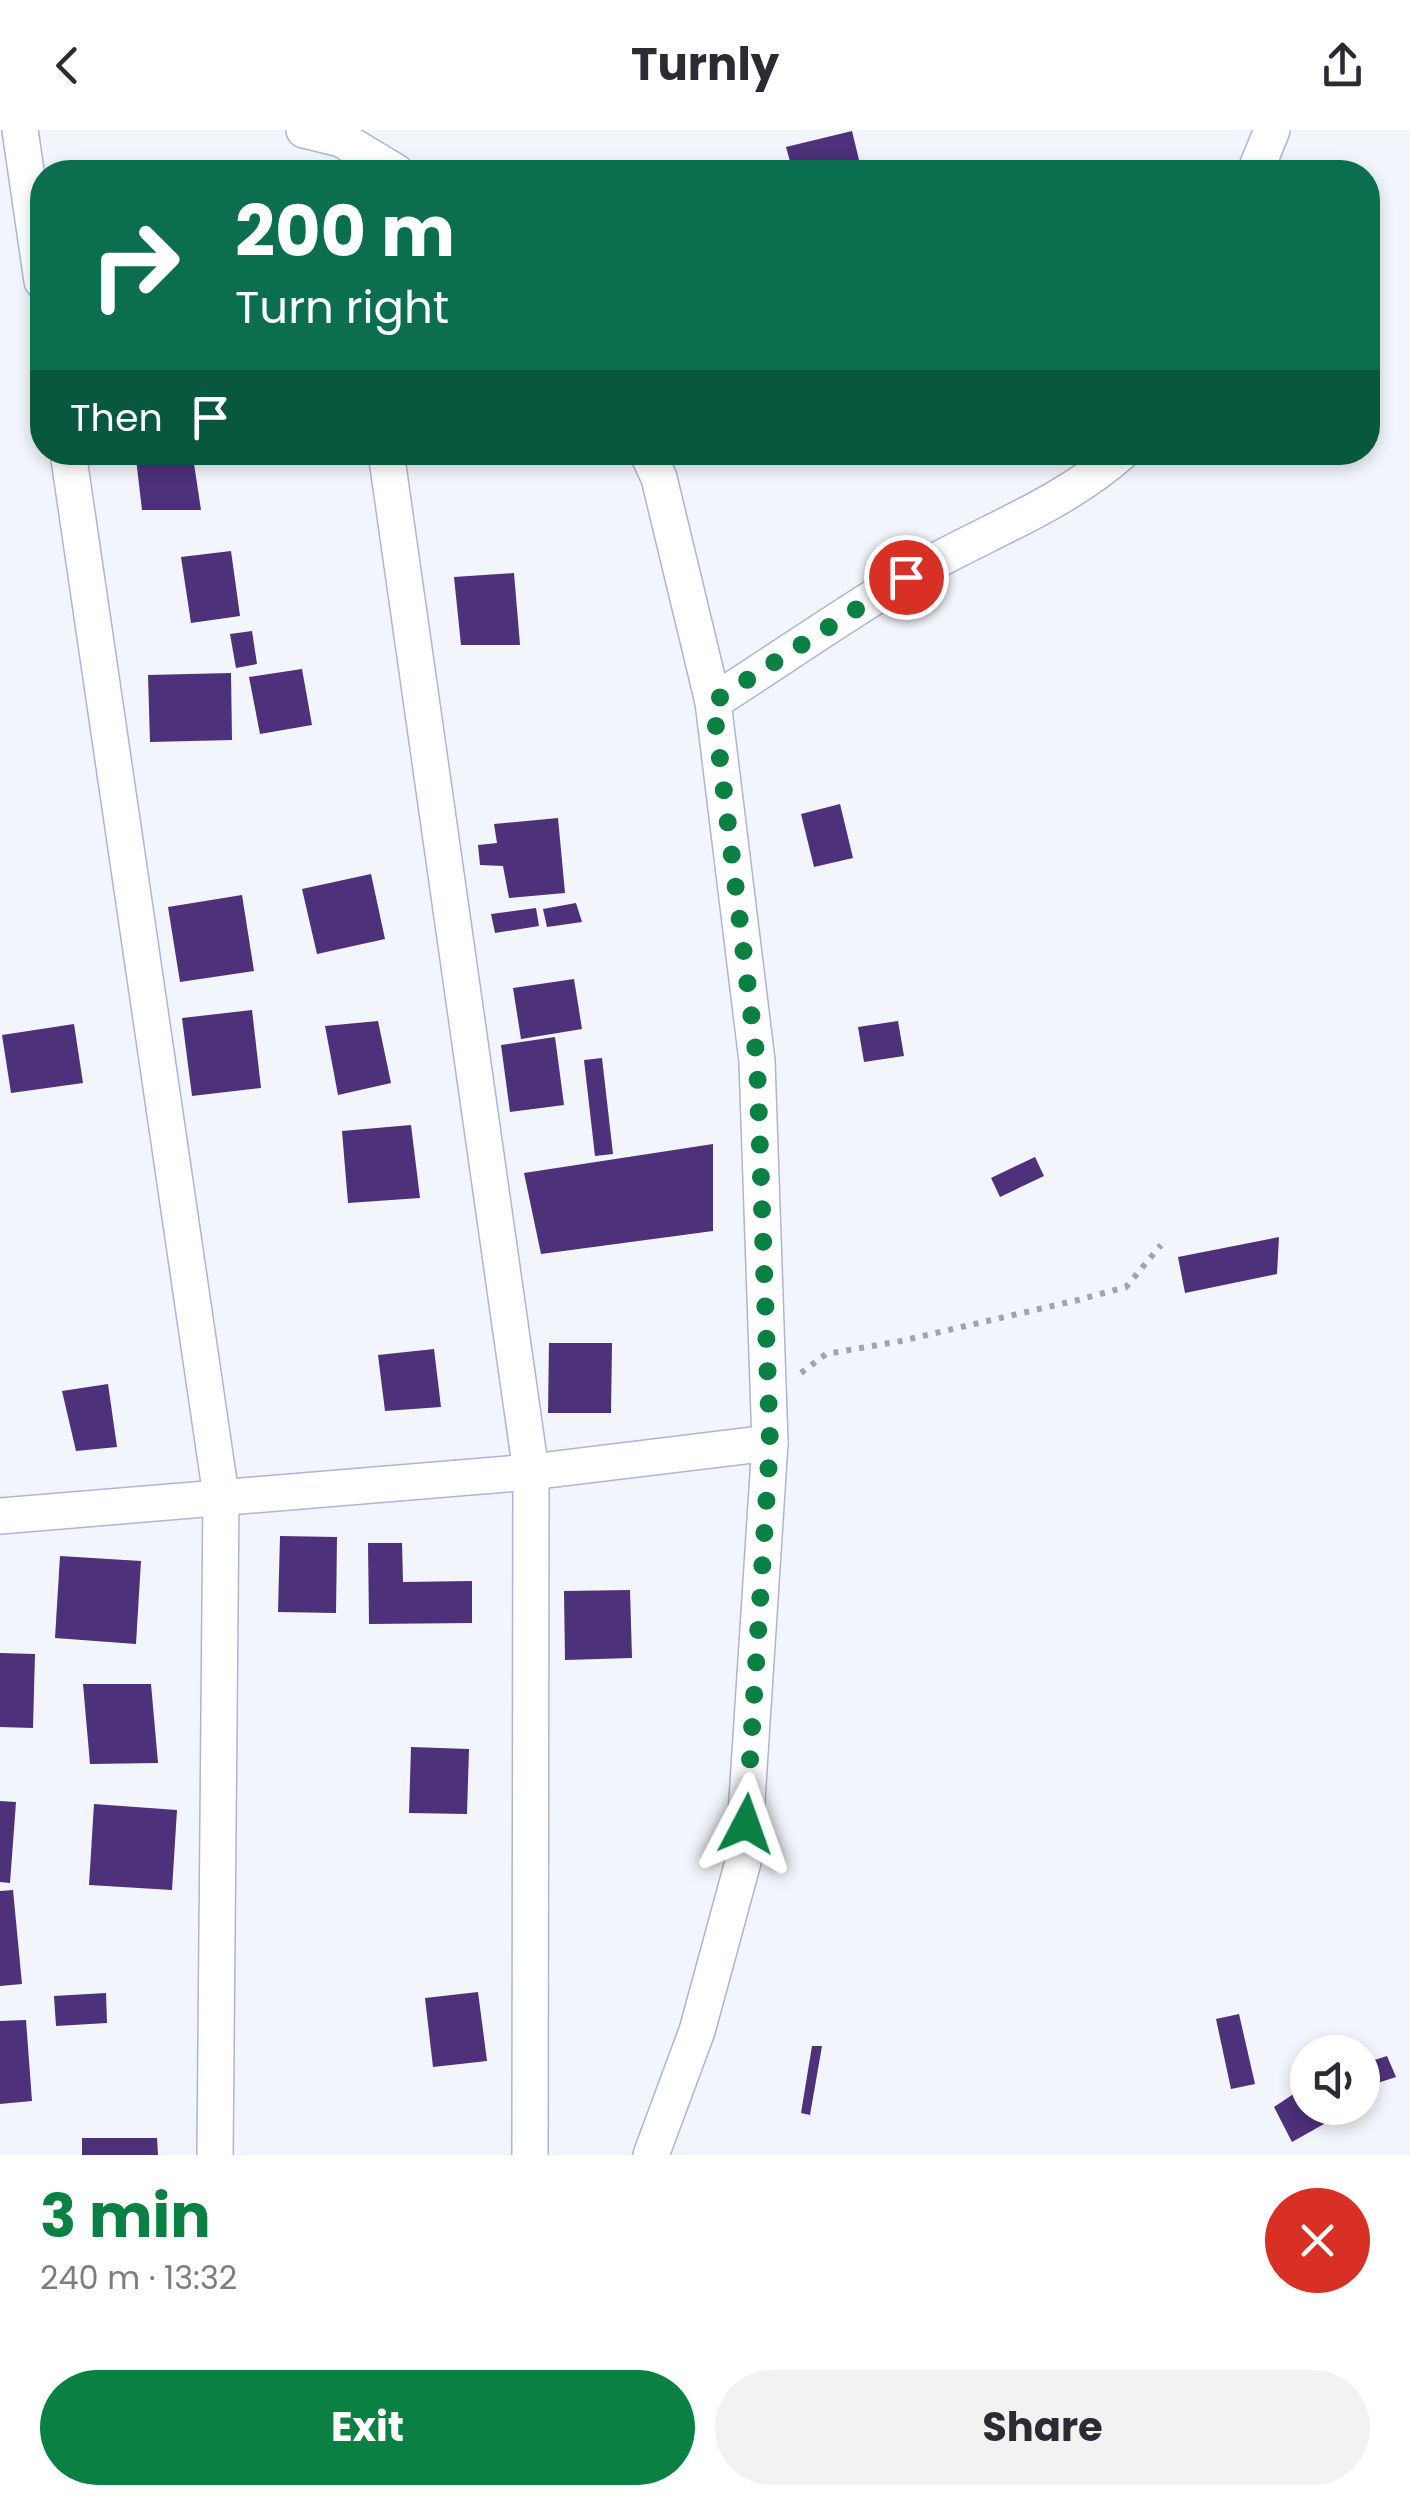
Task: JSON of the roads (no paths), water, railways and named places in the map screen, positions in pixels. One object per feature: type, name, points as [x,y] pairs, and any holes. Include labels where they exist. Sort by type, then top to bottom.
[{"type":"street","points":[[20,130],[30,199]]},
{"type":"street","points":[[304,130],[344,156]]},
{"type":"street","points":[[1260,160],[1272,130]]},
{"type":"street","points":[[70,465],[221,1496],[216,2155]]},
{"type":"street","points":[[388,465],[530,1472],[530,2155]]},
{"type":"street","points":[[652,2155],[697,2031],[743,1862],[770,1444],[757,1061],[713,702],[653,465]]},
{"type":"street","points":[[713,702],[906,577],[1054,500],[1108,465]]},
{"type":"street","points":[[0,1516],[530,1472],[770,1444]]}]
